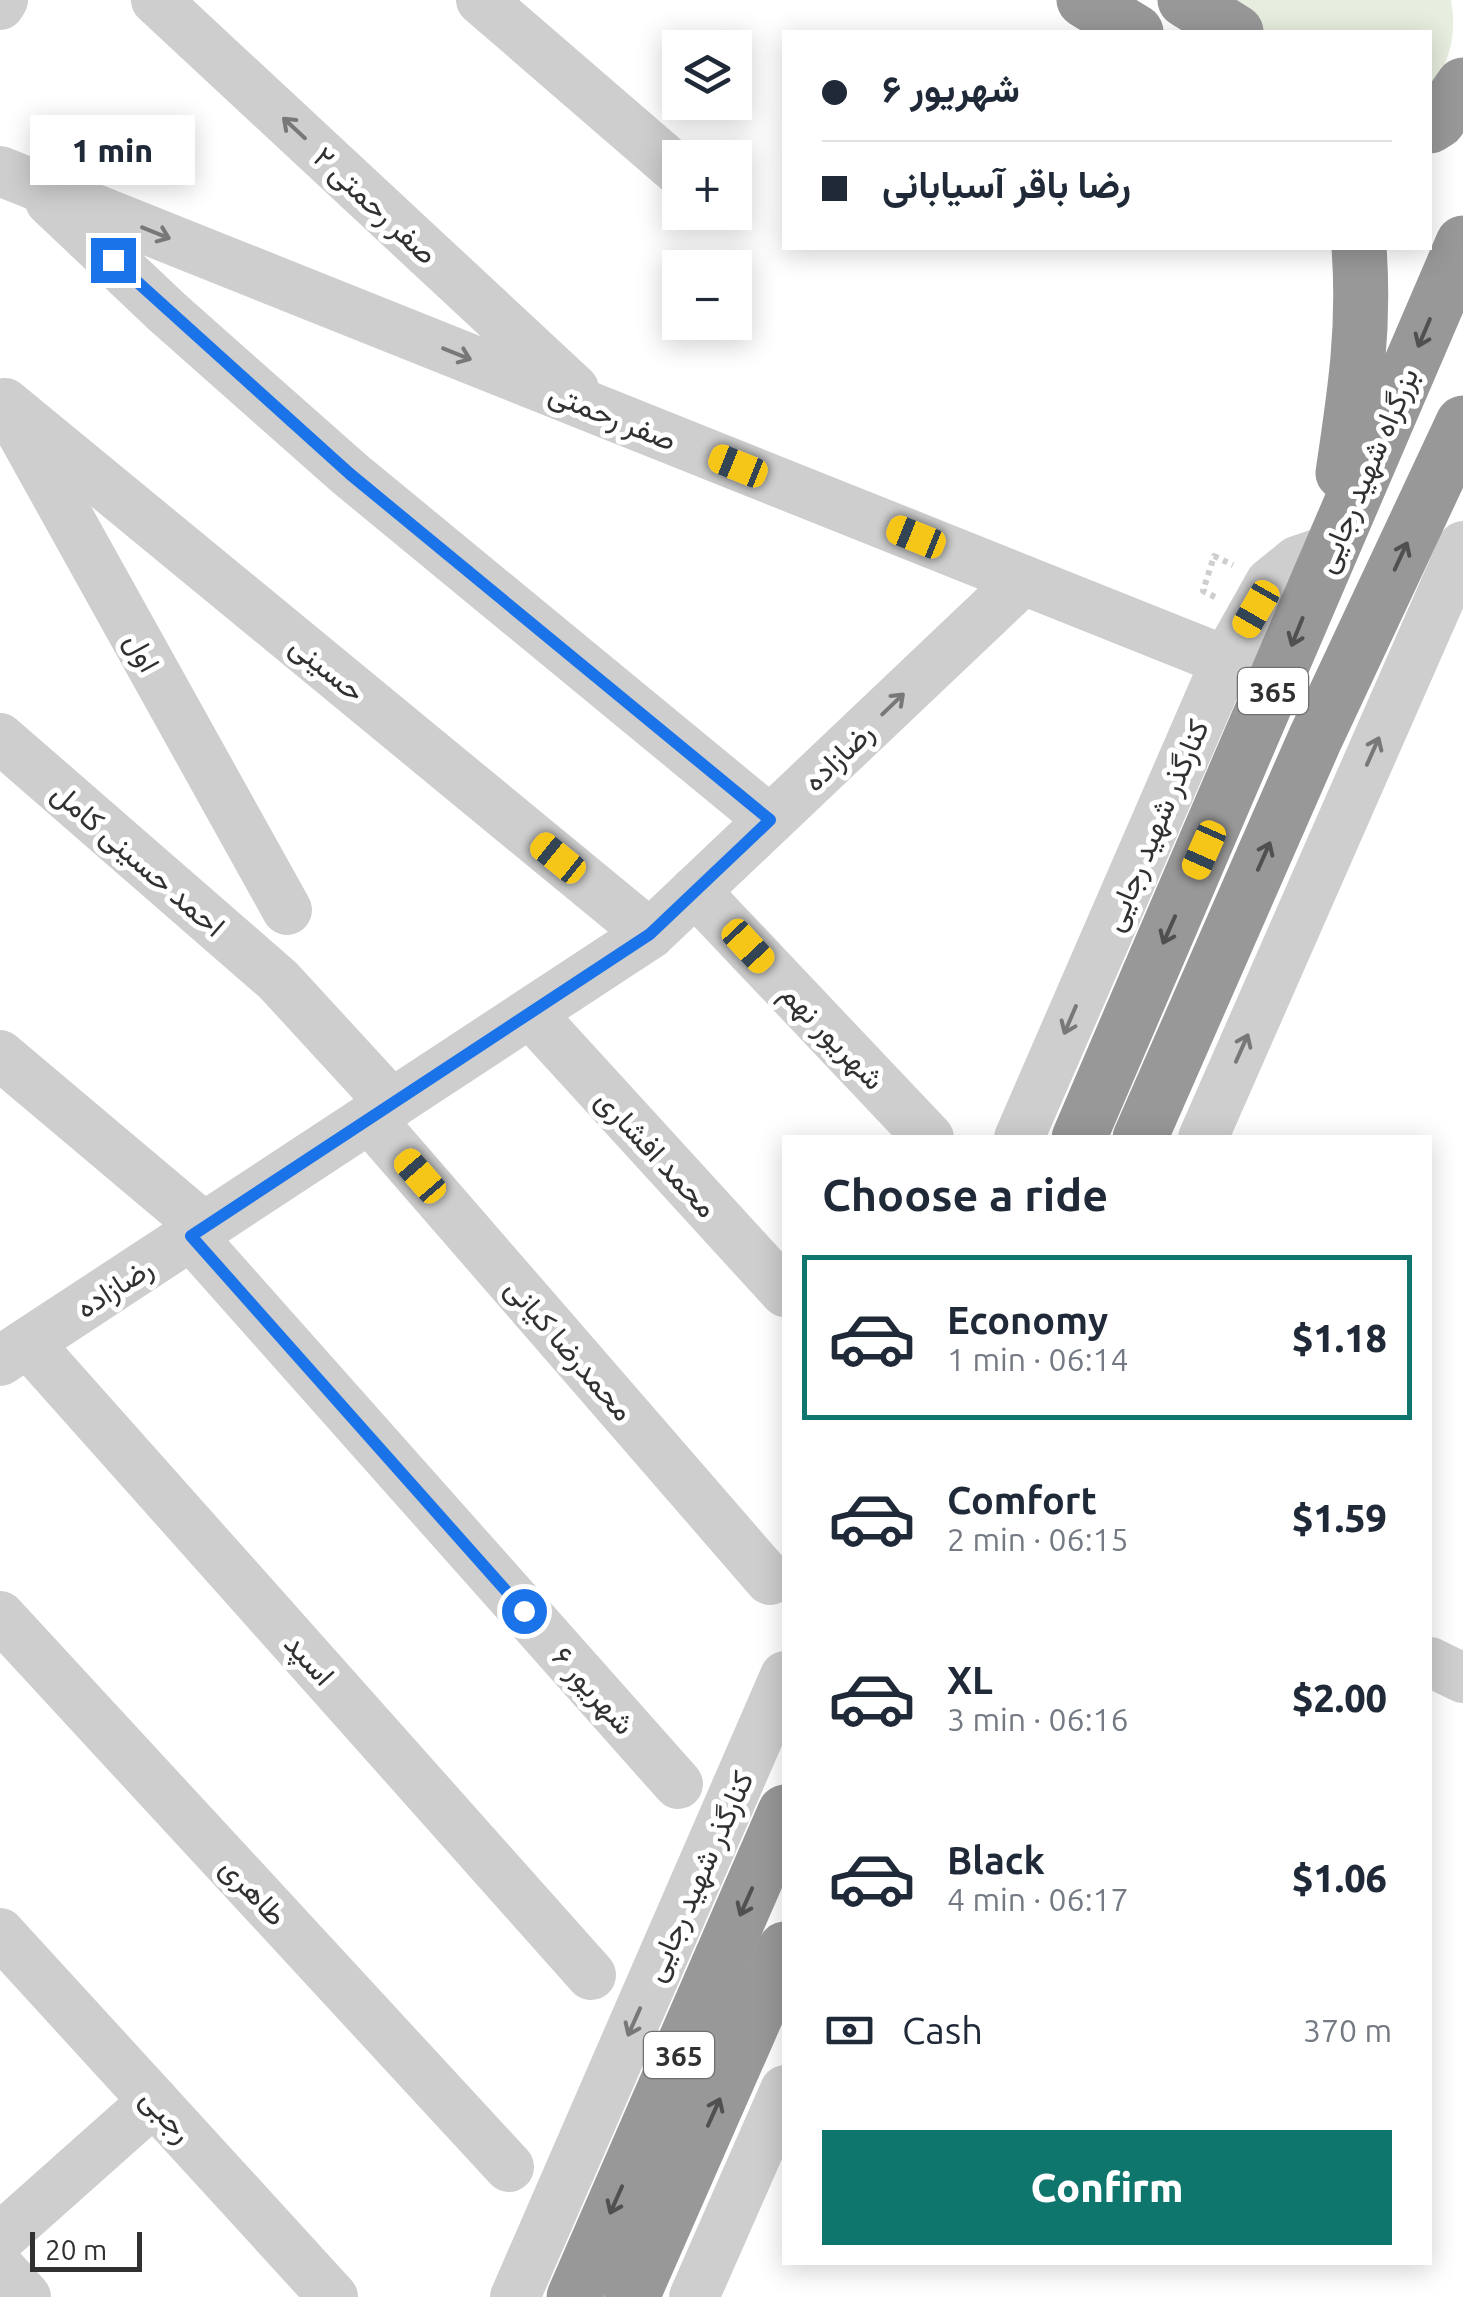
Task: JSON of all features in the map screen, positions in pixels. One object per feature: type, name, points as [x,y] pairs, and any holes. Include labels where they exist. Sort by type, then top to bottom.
[{"type":"highway","points":[[1084,0],[1133,30]]},
{"type":"highway","points":[[1186,0],[1233,30]]},
{"type":"highway","points":[[1432,124],[1463,85]]},
{"type":"highway","name":"بزرگراه شهید رجایی","points":[[1080,1135],[1463,243]]},
{"type":"highway","points":[[1332,548],[1360,360],[1363,303],[1359,250]]},
{"type":"highway","name":"365","points":[[1141,1135],[1315,739],[1463,423]]},
{"type":"highway","name":"365","points":[[574,2297],[782,1819]]},
{"type":"highway","name":"365","points":[[632,2297],[782,1956]]},
{"type":"street","name":"صفر رحمتی ۲","points":[[156,0],[596,409]]},
{"type":"street","points":[[481,0],[662,156]]},
{"type":"street","name":"صفر رحمتی","points":[[16,177],[1226,661]]},
{"type":"street","points":[[16,177],[350,474],[770,820]]},
{"type":"street","name":"اول","points":[[3,398],[286,910]]},
{"type":"street","name":"حسینی","points":[[3,398],[650,934]]},
{"type":"street","points":[[1204,1135],[1463,546]]},
{"type":"street","name":"کنارگذر شهید رجایی","points":[[1020,1135],[1226,661],[1270,583],[1297,560],[1332,548]]},
{"type":"street","name":"رضازاده","points":[[14,1352],[650,934],[1023,580]]},
{"type":"street","name":"احمد حسینی کامل","points":[[0,738],[278,980],[381,1111]]},
{"type":"street","name":"شهریور نهم","points":[[696,891],[926,1135]]},
{"type":"street","name":"محمد افشاری","points":[[530,1014],[782,1289]]},
{"type":"street","name":"شهریور ۶","points":[[0,1056],[198,1232],[678,1784]]},
{"type":"street","name":"محمدرضا کیانی","points":[[381,1111],[770,1580]]},
{"type":"street","name":"اسپد","points":[[14,1352],[592,1975]]},
{"type":"street","name":"طاهری","points":[[0,1616],[509,2166]]},
{"type":"street","points":[[1432,1663],[1463,1678]]},
{"type":"street","name":"کنارگذر شهید رجایی","points":[[515,2297],[782,1683]]},
{"type":"street","name":"رجبی","points":[[0,1933],[332,2297]]},
{"type":"street","points":[[694,2297],[782,2097]]},
{"type":"street","points":[[0,2238],[154,2101]]},
{"type":"street","points":[[0,2268],[26,2297]]},
{"type":"path","points":[[1203,591],[1214,556]]},
{"type":"green space","points":[[1212,0],[1451,0],[1453,14],[1452,39],[1432,92],[1432,30],[1259,30]]},
{"type":"route","points":[[113,260],[350,474],[770,820],[650,934],[191,1236],[524,1611]]}]
